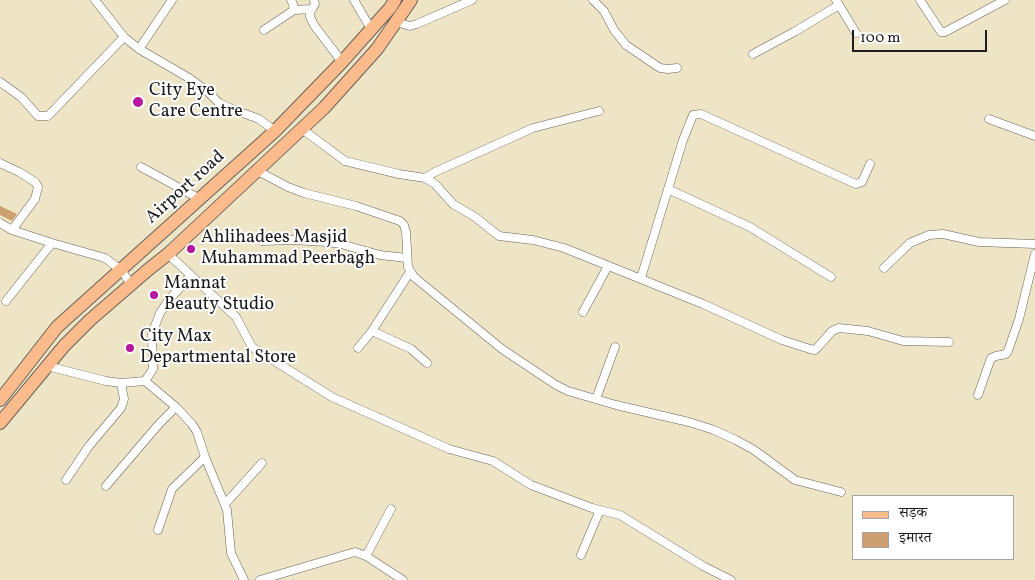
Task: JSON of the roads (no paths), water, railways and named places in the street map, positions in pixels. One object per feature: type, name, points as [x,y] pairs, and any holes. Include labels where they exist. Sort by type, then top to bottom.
[{"type":"main road","name":"Airport road","points":[[0,400],[57,327],[276,131],[342,62],[395,0]]},
{"type":"main road","points":[[0,424],[64,346],[90,320],[168,254],[324,108],[377,49],[411,0]]},
{"type":"street","points":[[95,0],[124,37],[140,49],[189,78],[207,91],[219,103],[259,119],[276,131]]},
{"type":"street","points":[[140,49],[172,0]]},
{"type":"street","points":[[291,0],[294,4],[294,10]]},
{"type":"street","points":[[314,0],[315,4],[310,17],[342,62]]},
{"type":"street","points":[[354,0],[371,29]]},
{"type":"street","points":[[396,22],[410,26],[417,24],[472,0]]},
{"type":"street","points":[[593,0],[604,11],[614,30],[626,45],[660,68],[677,68]]},
{"type":"street","points":[[920,0],[941,32],[945,32],[1005,0]]},
{"type":"street","points":[[754,54],[808,24],[837,3],[856,33]]},
{"type":"street","points":[[264,30],[294,10],[312,9]]},
{"type":"street","points":[[0,82],[38,116],[48,116],[124,37]]},
{"type":"street","points":[[425,178],[533,128],[599,111]]},
{"type":"street","points":[[641,278],[688,126],[693,115],[697,113],[856,184],[862,182],[870,164]]},
{"type":"street","points":[[989,119],[1035,136]]},
{"type":"street","points":[[302,130],[345,161],[425,178],[435,184],[453,204],[475,217],[499,236],[549,243],[641,278],[782,340],[815,350],[832,331],[839,328],[868,331],[895,340],[908,342],[949,342]]},
{"type":"street","points":[[0,163],[35,182],[38,187],[34,199],[12,230]]},
{"type":"street","points":[[140,167],[200,199]]},
{"type":"street","points":[[256,170],[288,187],[304,193],[356,206],[400,221],[404,225],[406,232],[407,258],[410,272],[481,332],[529,368],[556,385],[596,399],[714,430],[754,450],[795,480],[842,492]]},
{"type":"street","points":[[668,190],[750,227],[831,277]]},
{"type":"street","points":[[0,224],[12,230],[52,243],[99,255],[121,270],[131,284]]},
{"type":"street","points":[[884,268],[910,243],[929,235],[943,234],[979,242],[1035,244]]},
{"type":"street","points":[[262,240],[327,242],[380,255],[407,258]]},
{"type":"street","points":[[6,300],[52,243]]},
{"type":"street","points":[[168,254],[236,316],[252,347],[332,398],[449,449],[493,461],[531,485],[600,510],[620,515],[703,566],[731,580]]},
{"type":"street","points":[[978,395],[991,358],[1003,355],[1008,351],[1019,319],[1035,254]]},
{"type":"street","points":[[583,312],[608,266]]},
{"type":"street","points":[[358,348],[410,272]]},
{"type":"street","points":[[144,381],[152,369],[152,334],[160,313],[190,276]]},
{"type":"street","points":[[372,330],[411,350],[427,363]]},
{"type":"street","points":[[596,399],[615,346]]},
{"type":"street","points":[[47,366],[121,383],[144,381],[176,407],[192,424],[197,432],[205,457],[225,504],[231,553],[244,580]]},
{"type":"street","points":[[66,480],[89,446],[121,408],[124,399],[121,383]]},
{"type":"street","points":[[106,486],[176,407]]},
{"type":"street","points":[[158,530],[172,489],[205,457]]},
{"type":"street","points":[[225,504],[262,463]]},
{"type":"street","points":[[366,556],[391,509]]},
{"type":"street","points":[[582,555],[600,510]]},
{"type":"street","points":[[260,580],[351,552],[359,552],[393,577],[403,580]]},
{"type":"place","name":"City Eye Care Centre","points":[[138,102]]},
{"type":"place","name":"Ahlihadees Masjid Muhammad Peerbagh","points":[[191,249]]},
{"type":"place","name":"Mannat Beauty Studio","points":[[154,295]]},
{"type":"place","name":"City Max Departmental Store","points":[[130,348]]}]
